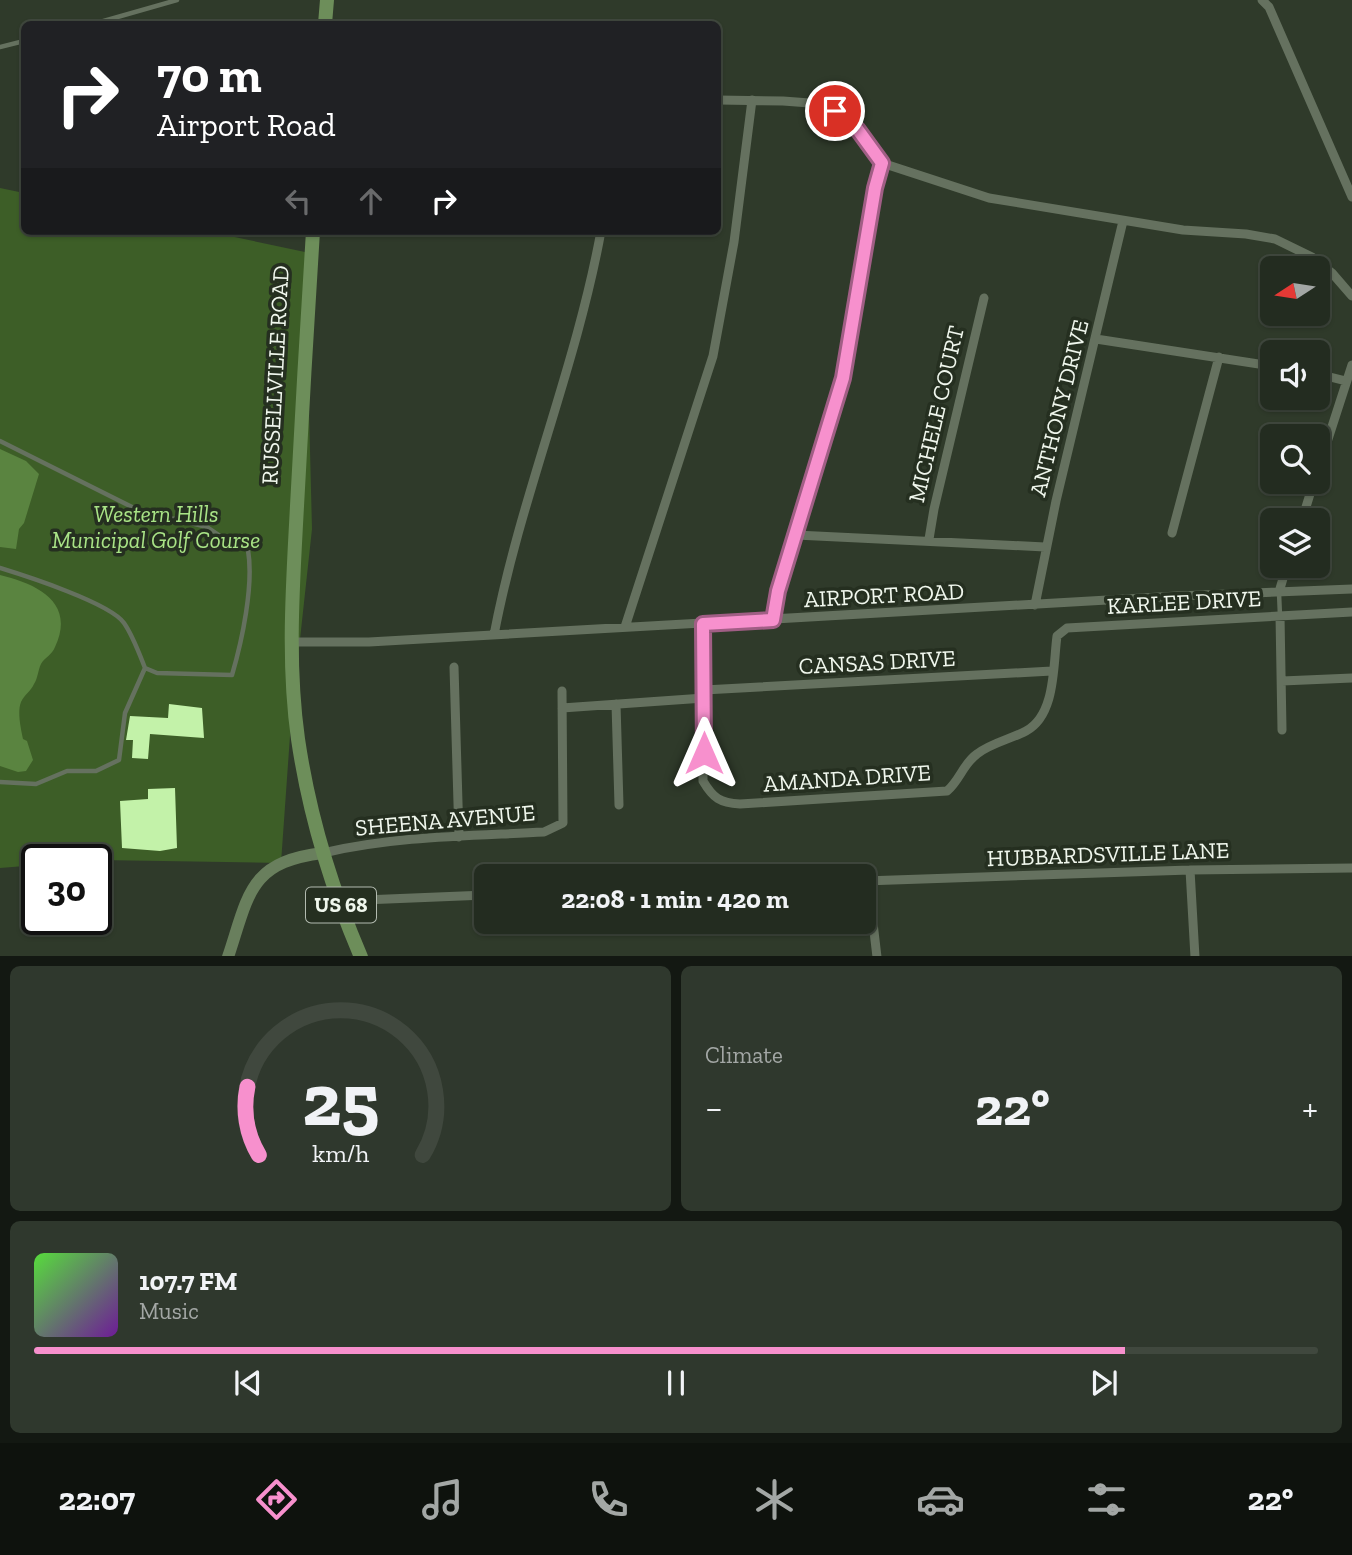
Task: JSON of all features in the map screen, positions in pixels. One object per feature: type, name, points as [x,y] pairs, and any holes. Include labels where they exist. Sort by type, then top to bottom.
[{"type":"main road","points":[[318,21],[319,0]]},
{"type":"main road","points":[[325,21],[327,0]]},
{"type":"main road","name":"RUSSELLVILLE ROAD","points":[[306,235],[287,559],[286,662],[301,789],[320,853]]},
{"type":"main road","name":"RUSSELLVILLE ROAD","points":[[313,235],[292,642],[298,739],[320,853]]},
{"type":"main road","points":[[228,956],[247,900],[256,882],[266,871],[296,856],[320,853]]},
{"type":"main road","name":"US 68","points":[[320,853],[361,956]]},
{"type":"main road","name":"US 68","points":[[320,853],[333,903],[355,956]]},
{"type":"street","points":[[1262,0],[1269,6],[1352,197]]},
{"type":"street","points":[[721,100],[823,104],[847,119],[868,141],[882,163],[989,198],[1183,230],[1247,234],[1275,239],[1312,257],[1329,270],[1352,296]]},
{"type":"street","points":[[625,627],[713,356],[736,228],[752,100]]},
{"type":"street","points":[[773,620],[843,378],[875,188],[882,163]]},
{"type":"street","name":"ANTHONY DRIVE","points":[[1035,606],[1045,547],[1123,221]]},
{"type":"street","points":[[494,635],[512,562],[574,348],[600,235]]},
{"type":"street","name":"MICHELE COURT","points":[[929,540],[984,298]]},
{"type":"street","points":[[1096,339],[1260,364]]},
{"type":"street","points":[[1172,533],[1219,357]]},
{"type":"street","points":[[1330,431],[1352,365]]},
{"type":"street","points":[[1330,377],[1346,380]]},
{"type":"street","points":[[796,535],[1045,547]]},
{"type":"street","points":[[1279,592],[1283,578]]},
{"type":"street","name":"AIRPORT ROAD","points":[[292,642],[369,642],[1352,589]]},
{"type":"street","name":"KARLEE DRIVE","points":[[1052,671],[1057,636],[1067,628],[1352,612]]},
{"type":"street","points":[[1280,616],[1282,730]]},
{"type":"street","name":"AMANDA DRIVE","points":[[703,624],[703,781],[714,798],[726,803],[947,791],[958,782],[969,761],[979,752],[1030,729],[1044,714],[1052,671]]},
{"type":"street","points":[[454,667],[459,837]]},
{"type":"street","name":"CANSAS DRIVE","points":[[562,708],[704,694],[1052,671]]},
{"type":"street","points":[[1282,681],[1352,678]]},
{"type":"street","name":"SHEENA AVENUE","points":[[320,853],[346,847],[544,832],[563,822],[562,691]]},
{"type":"street","points":[[616,704],[619,805]]},
{"type":"street","name":"HUBBARDSVILLE LANE","points":[[876,881],[1190,870],[1352,868]]},
{"type":"street","points":[[1190,870],[1195,956]]},
{"type":"street","points":[[339,901],[474,895]]},
{"type":"street","points":[[874,934],[877,956]]},
{"type":"lane","points":[[104,21],[177,0]]},
{"type":"lane","points":[[0,47],[21,42]]},
{"type":"lane","points":[[0,441],[138,510],[207,527],[236,547],[248,550],[251,567],[242,640],[232,676],[157,673],[145,668],[123,621],[42,581],[0,568]]},
{"type":"lane","points":[[1279,592],[1280,616]]},
{"type":"lane","points":[[0,782],[36,785],[67,771],[96,771],[114,765],[120,760],[125,713],[145,668]]},
{"type":"green space","name":"Western Hills Municipal Golf Course","points":[[0,188],[21,192],[21,235],[225,235],[305,252],[312,529],[291,722],[281,863],[112,860],[112,844],[21,844],[21,866],[0,868]]},
{"type":"shaded area","points":[[0,449],[26,461],[39,474],[24,523],[19,529],[16,549],[0,547]]},
{"type":"shaded area","points":[[0,575],[39,590],[57,607],[60,618],[60,631],[55,647],[41,664],[35,682],[20,706],[23,739],[27,741],[33,760],[26,771],[18,772],[0,766]]},
{"type":"building","points":[[169,704],[202,708],[204,738],[150,734],[148,759],[132,758],[133,740],[126,740],[130,716],[168,718]]},
{"type":"building","points":[[175,788],[177,848],[160,851],[122,848],[120,801],[148,799],[148,789]]},
{"type":"route","points":[[704,753],[703,624],[773,620],[778,591],[843,378],[875,188],[882,163],[868,141],[847,119],[835,111]]}]
